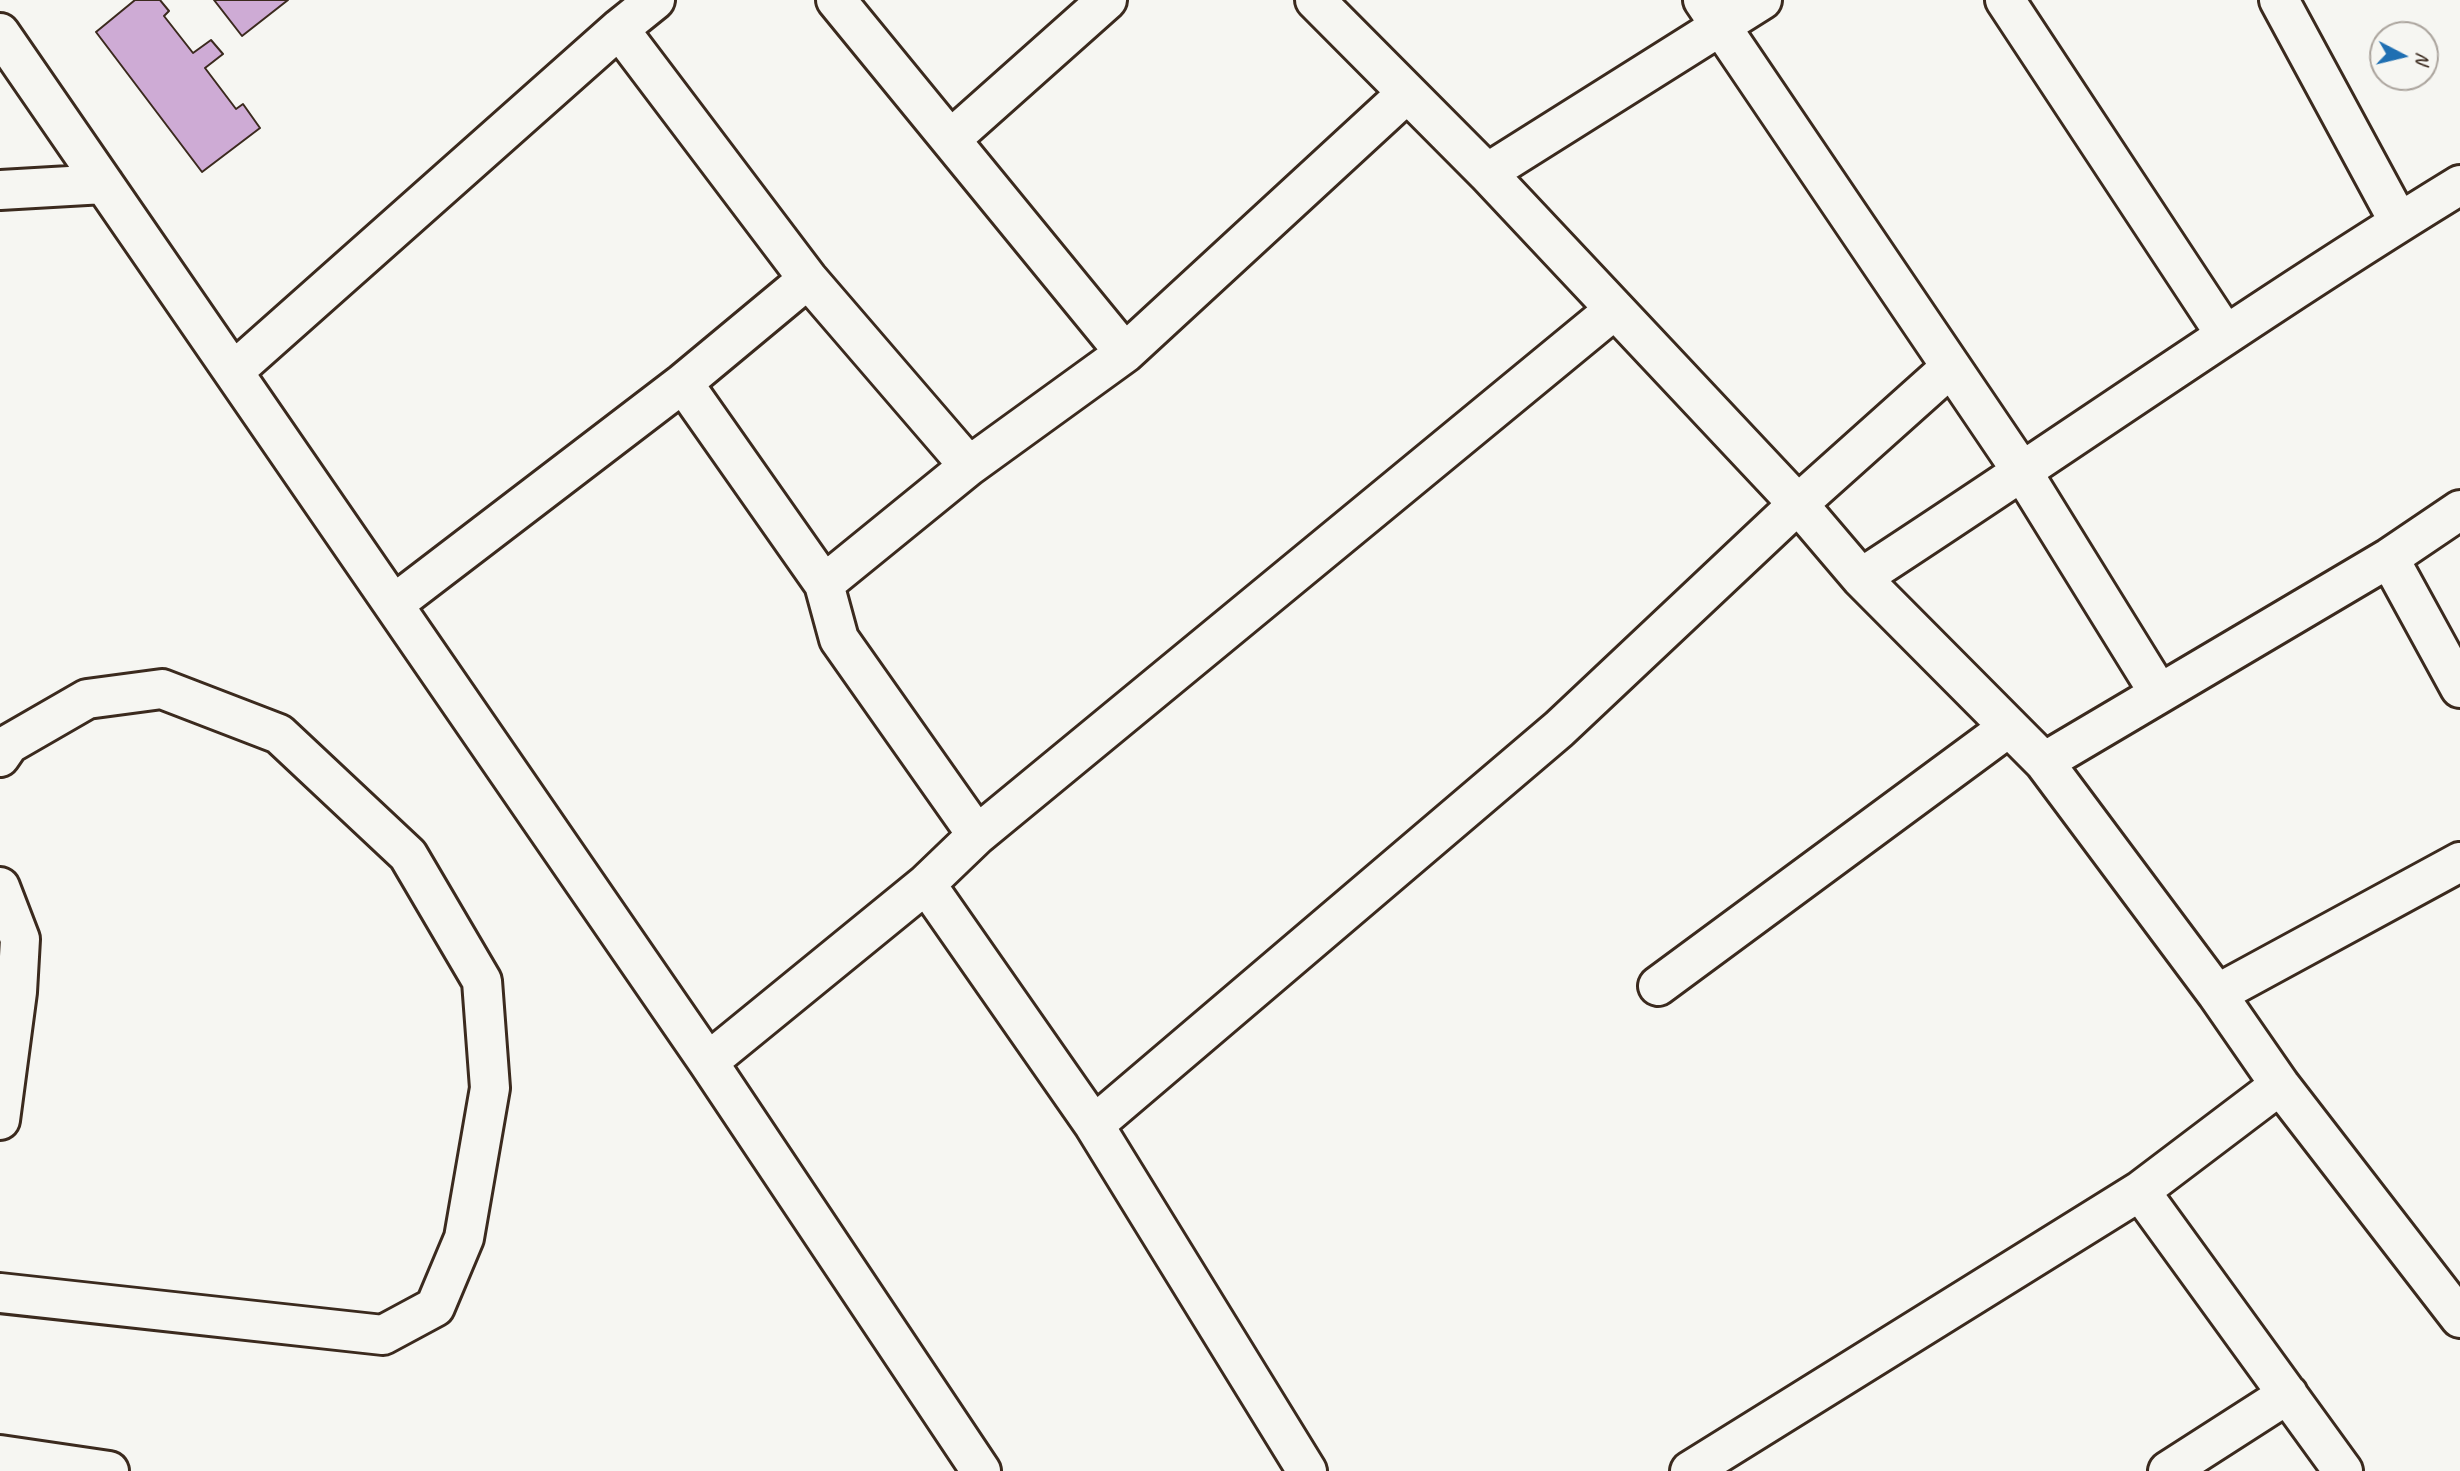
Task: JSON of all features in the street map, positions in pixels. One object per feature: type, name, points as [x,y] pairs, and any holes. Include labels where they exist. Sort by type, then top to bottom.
[{"type":"street","points":[[234,372],[619,29],[655,0]]},
{"type":"street","points":[[836,0],[1125,352]]},
{"type":"street","points":[[951,139],[1107,0]]},
{"type":"street","points":[[1315,0],[1487,173],[1798,504],[1861,578],[2043,762],[2217,994],[2280,1086],[2460,1318]]},
{"type":"street","points":[[1487,173],[1712,13],[1762,0]]},
{"type":"street","points":[[2005,0],[2225,334]]},
{"type":"street","points":[[2278,0],[2399,222]]},
{"type":"street","points":[[1712,13],[2023,472],[2159,693]]},
{"type":"street","points":[[619,29],[808,279],[969,466]]},
{"type":"street","points":[[0,33],[708,1062],[971,1467]]},
{"type":"street","points":[[824,584],[969,466],[1125,352],[1406,93]]},
{"type":"street","points":[[0,190],[104,184]]},
{"type":"street","points":[[1861,578],[2023,472],[2225,334],[2460,185]]},
{"type":"street","points":[[394,604],[683,383],[808,279]]},
{"type":"street","points":[[708,1062],[926,884],[977,835],[1614,310]]},
{"type":"street","points":[[1094,1125],[1559,729],[1798,504],[1951,367]]},
{"type":"street","points":[[683,383],[824,584],[839,639],[977,835]]},
{"type":"street","points":[[2043,762],[2389,558],[2460,510]]},
{"type":"street","points":[[2389,558],[2460,688]]},
{"type":"street","points":[[0,757],[9,744],[87,699],[162,689],[279,734],[408,855],[482,981],[490,1088],[464,1238],[435,1307],[383,1335],[0,1293]]},
{"type":"street","points":[[1658,986],[2009,727]]},
{"type":"street","points":[[2217,994],[2460,862]]},
{"type":"street","points":[[926,884],[1094,1125],[1307,1471]]},
{"type":"street","points":[[0,887],[20,939],[17,992],[0,1121]]},
{"type":"street","points":[[1690,1471],[2140,1191],[2280,1086]]},
{"type":"street","points":[[2140,1191],[2343,1471]]},
{"type":"street","points":[[2168,1471],[2288,1394]]},
{"type":"street","points":[[0,1455],[109,1471]]},
{"type":"building","points":[[135,0],[160,0],[169,11],[164,16],[193,53],[211,40],[223,54],[205,68],[236,109],[243,104],[260,128],[202,172],[96,32]]},
{"type":"building","points":[[214,0],[288,0],[242,36]]}]
